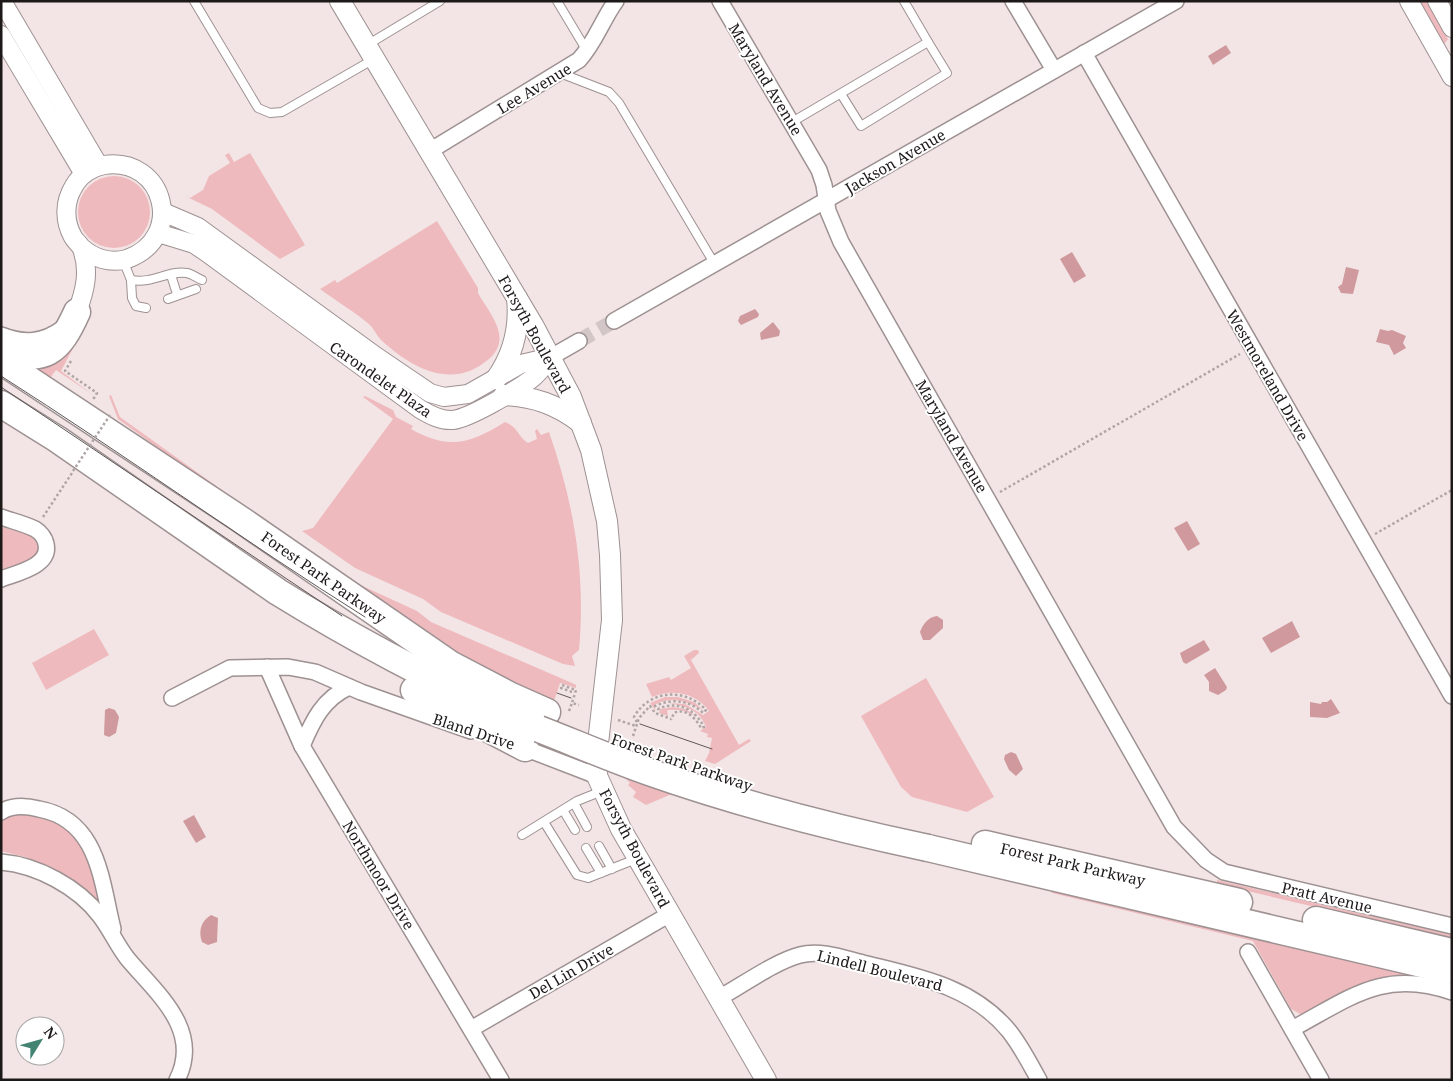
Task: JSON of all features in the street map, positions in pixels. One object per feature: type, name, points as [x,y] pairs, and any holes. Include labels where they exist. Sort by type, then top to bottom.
[{"type":"highway","points":[[1,349],[31,357],[44,355],[56,348],[66,336],[77,312]]},
{"type":"highway","name":"Forest Park Parkway","points":[[1,361],[237,518],[450,664],[488,685],[545,725]]},
{"type":"highway","name":"Forest Park Parkway","points":[[1,404],[57,439],[278,592],[390,657],[545,725],[658,756],[730,780],[819,805],[930,840],[1452,971]]},
{"type":"highway","name":"Forest Park Parkway","points":[[930,840],[1452,952]]},
{"type":"main road","name":"Forsyth Boulevard","points":[[340,1],[428,152],[517,298],[551,357],[571,397],[599,483],[610,555],[612,620],[598,743],[600,784],[638,858],[766,1080]]},
{"type":"main road","points":[[517,298],[517,321],[512,347],[505,365],[500,387],[526,397],[546,401],[581,423]]},
{"type":"street","points":[[2,1],[35,76],[91,170]]},
{"type":"street","name":"Lee Avenue","points":[[428,152],[579,60],[588,51],[608,12],[616,1]]},
{"type":"street","name":"Maryland Avenue","points":[[720,1],[819,170],[824,185],[825,200],[841,242],[1174,827],[1206,860]]},
{"type":"street","points":[[1013,1],[1054,70]]},
{"type":"street","name":"Jackson Avenue","points":[[614,321],[1176,1]]},
{"type":"street","points":[[1409,1],[1449,65]]},
{"type":"street","points":[[1437,1],[1452,28]]},
{"type":"street","points":[[1,35],[35,76]]},
{"type":"street","name":"Westmoreland Drive","points":[[1084,53],[1452,696]]},
{"type":"street","points":[[114,164],[129,166],[142,173],[153,184],[160,197],[162,212],[158,233],[149,246],[137,255],[123,260],[97,258],[81,247],[74,239],[68,226],[66,212],[71,191],[91,170],[114,164]]},
{"type":"street","name":"Carondelet Plaza","points":[[162,212],[198,227],[372,364],[420,409],[441,419],[452,420],[462,417],[500,387],[529,381],[551,357]]},
{"type":"street","name":"Carondelet Plaza","points":[[158,233],[194,244],[372,364]]},
{"type":"street","points":[[1,335],[25,342],[37,341],[61,330],[77,312],[87,280],[81,247]]},
{"type":"street","points":[[551,357],[579,341]]},
{"type":"street","points":[[1,517],[35,529],[41,527],[47,547],[44,558],[30,568],[1,579]]},
{"type":"street","name":"Bland Drive","points":[[172,698],[230,668],[267,667],[315,672],[350,687],[454,725],[545,725],[600,784]]},
{"type":"street","name":"Northmoor Drive","points":[[267,667],[302,746],[501,1080]]},
{"type":"street","points":[[302,746],[312,722],[325,703],[338,692],[350,687]]},
{"type":"street","points":[[1,812],[6,809],[26,806],[50,811],[72,824],[93,850],[105,885],[115,939]]},
{"type":"street","name":"Pratt Avenue","points":[[1206,860],[1224,872],[1452,926]]},
{"type":"street","points":[[1,862],[14,863],[49,875],[77,894],[99,914],[126,957],[161,994],[181,1027],[184,1054],[177,1080]]},
{"type":"street","name":"Del Lin Drive","points":[[472,1029],[670,914]]},
{"type":"street","points":[[1248,952],[1321,1080]]},
{"type":"street","name":"Lindell Boulevard","points":[[719,998],[783,962],[800,955],[821,954],[930,979],[959,991],[990,1012],[1009,1032],[1039,1080]]},
{"type":"street","points":[[1292,1030],[1366,990],[1394,982],[1420,983],[1452,992]]},
{"type":"lane","points":[[194,1],[258,108],[270,113],[282,112],[440,1]]},
{"type":"lane","points":[[557,1],[588,51]]},
{"type":"lane","points":[[841,94],[861,126],[947,73],[904,1]]},
{"type":"lane","points":[[792,122],[928,42]]},
{"type":"lane","points":[[560,73],[609,92],[619,103],[714,263]]},
{"type":"lane","points":[[123,260],[131,280],[132,298],[136,306],[146,308]]},
{"type":"lane","points":[[131,280],[151,281],[171,275],[187,273],[202,280]]},
{"type":"lane","points":[[171,275],[177,294]]},
{"type":"lane","points":[[168,299],[177,294],[196,289]]},
{"type":"lane","points":[[522,835],[574,803],[600,784]]},
{"type":"lane","points":[[574,803],[587,826]]},
{"type":"lane","points":[[562,810],[575,830]]},
{"type":"lane","points":[[544,822],[577,875],[588,878],[638,858]]},
{"type":"lane","points":[[599,846],[612,868]]},
{"type":"lane","points":[[586,848],[601,873]]},
{"type":"path","points":[[987,499],[1252,347]]},
{"type":"path","points":[[41,527],[48,509],[110,415]]},
{"type":"path","points":[[1363,541],[1452,490]]},
{"type":"path","points":[[545,725],[572,703],[576,690],[562,685],[561,688],[572,692]]},
{"type":"path","points":[[637,722],[634,718],[642,706],[650,700],[666,695],[689,698],[706,710],[703,713],[690,704],[680,701],[655,706],[658,709],[656,714]]},
{"type":"path","points":[[572,703],[579,705]]},
{"type":"path","points":[[632,736],[638,718],[650,706],[656,714],[671,720],[675,712],[682,712],[694,718],[701,728],[704,727],[698,716],[688,708],[675,705],[658,709]]},
{"type":"path","points":[[618,720],[636,726]]},
{"type":"shaded area","points":[[1414,1],[1426,1],[1448,39],[1445,43],[1442,44]]},
{"type":"shaded area","points":[[1226,45],[1231,53],[1213,65],[1208,56]]},
{"type":"shaded area","points":[[229,153],[234,162],[250,153],[305,245],[280,259],[212,209],[185,196],[190,198],[203,190],[209,176],[230,163],[225,155]]},
{"type":"shaded area","points":[[114,176],[128,179],[140,186],[147,198],[150,212],[147,226],[140,238],[128,245],[114,248],[100,245],[88,238],[81,226],[78,212],[81,198],[88,186],[100,179]]},
{"type":"shaded area","points":[[437,221],[478,288],[478,293],[493,318],[499,334],[499,343],[496,351],[489,359],[475,369],[461,373],[433,372],[419,367],[381,340],[364,320],[320,289],[335,280],[337,283]]},
{"type":"shaded area","points":[[1072,252],[1086,276],[1074,283],[1060,259]]},
{"type":"shaded area","points":[[1346,267],[1359,270],[1353,294],[1341,293],[1338,287],[1342,284]]},
{"type":"shaded area","points":[[755,309],[759,314],[758,317],[741,325],[738,321],[740,316]]},
{"type":"shaded area","points":[[773,322],[780,331],[779,336],[761,340],[760,333]]},
{"type":"shaded area","points":[[1380,329],[1392,330],[1406,336],[1403,343],[1406,348],[1394,355],[1389,345],[1376,342]]},
{"type":"shaded area","points":[[74,335],[79,337],[61,371],[93,395],[56,370],[50,378],[36,371],[35,367]]},
{"type":"shaded area","points":[[111,395],[120,417],[343,577],[417,611],[431,622],[572,683],[576,685],[576,688],[560,683],[553,704],[459,658],[234,503],[118,419],[109,396]]},
{"type":"shaded area","points":[[365,396],[393,410],[396,417],[413,426],[411,429],[436,440],[459,442],[481,435],[505,422],[513,427],[528,443],[537,439],[535,431],[537,429],[541,435],[549,432],[565,485],[576,539],[579,566],[581,622],[579,650],[572,656],[575,666],[563,664],[441,612],[423,599],[355,568],[302,531],[313,528],[393,419],[363,397]]},
{"type":"shaded area","points":[[1187,521],[1200,544],[1188,551],[1174,528]]},
{"type":"shaded area","points":[[1,527],[35,536],[39,547],[39,558],[1,572]]},
{"type":"shaded area","points":[[937,616],[943,620],[943,628],[930,640],[923,640],[920,632],[923,626],[928,619]]},
{"type":"shaded area","points":[[1292,621],[1300,637],[1271,653],[1262,638]]},
{"type":"shaded area","points":[[94,629],[109,655],[46,690],[32,663]]},
{"type":"shaded area","points":[[1204,640],[1210,650],[1186,664],[1183,662],[1180,653]]},
{"type":"shaded area","points":[[694,650],[698,650],[699,653],[691,660],[739,745],[749,739],[751,741],[715,764],[705,761],[712,738],[707,737],[708,734],[700,731],[706,727],[700,716],[691,709],[668,703],[685,704],[703,715],[709,711],[704,705],[691,696],[684,694],[668,693],[652,697],[646,684],[669,677],[671,680],[691,668],[684,656]]},
{"type":"shaded area","points":[[1215,668],[1227,687],[1226,690],[1218,695],[1209,691],[1209,682],[1204,675]]},
{"type":"shaded area","points":[[926,678],[994,797],[967,812],[912,797],[901,787],[861,716]]},
{"type":"shaded area","points":[[665,697],[678,697],[694,702],[703,710],[685,702],[668,700],[654,705],[656,711],[650,703]]},
{"type":"shaded area","points":[[1331,699],[1340,713],[1327,718],[1310,717],[1310,702],[1321,704]]},
{"type":"shaded area","points":[[674,707],[685,709],[696,716],[681,710],[667,710],[668,716],[659,713],[660,709]]},
{"type":"shaded area","points":[[109,708],[115,710],[119,717],[116,733],[109,737],[104,735],[105,710]]},
{"type":"shaded area","points":[[1011,752],[1016,754],[1023,769],[1016,776],[1009,770],[1004,759],[1005,755]]},
{"type":"shaded area","points":[[632,774],[679,791],[646,805],[633,797],[636,792],[628,785],[630,783],[626,779]]},
{"type":"shaded area","points":[[41,813],[71,828],[88,855],[102,900],[100,905],[51,867],[25,857],[1,851],[1,820],[12,814]]},
{"type":"shaded area","points":[[194,815],[206,837],[196,843],[183,821]]},
{"type":"shaded area","points":[[1217,880],[1452,935],[1452,939],[1217,884]]},
{"type":"shaded area","points":[[1048,886],[1452,981],[1452,986],[1413,977],[1401,976],[1376,979],[1350,989],[1302,1015],[1291,1009],[1253,941],[1052,893]]},
{"type":"shaded area","points":[[211,915],[218,918],[217,942],[208,945],[202,942],[200,930],[205,920]]},
{"type":"tunnel","points":[[579,341],[614,321]]},
{"type":"tram line","points":[[1,376],[365,617]]},
{"type":"tram line","points":[[1,387],[342,616]]},
{"type":"tram line","points":[[557,693],[571,698]]},
{"type":"tram line","points":[[640,724],[712,749]]}]
